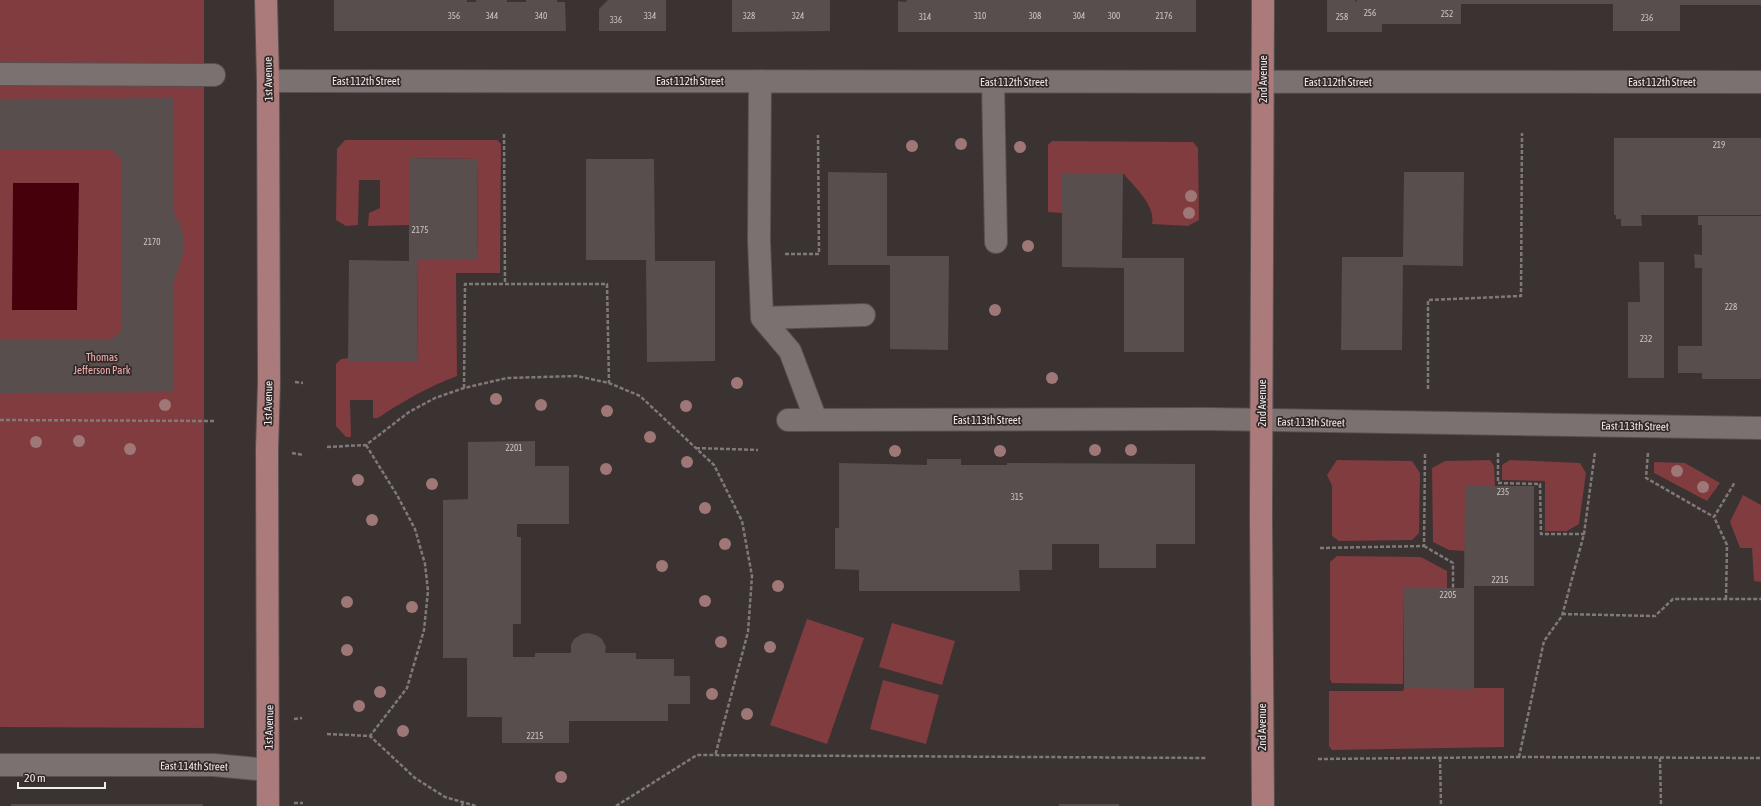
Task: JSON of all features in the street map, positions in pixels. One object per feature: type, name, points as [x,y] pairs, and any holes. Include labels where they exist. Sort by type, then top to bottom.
[{"type":"main road","name":"1st Avenue","points":[[266,0],[268,81],[268,806]]},
{"type":"main road","name":"2nd Avenue","points":[[1263,0],[1263,806]]},
{"type":"street","points":[[0,74],[214,75]]},
{"type":"street","name":"East 112th Street","points":[[268,81],[1761,82]]},
{"type":"street","points":[[760,81],[759,233],[762,318],[790,351],[816,420]]},
{"type":"street","points":[[993,82],[996,242]]},
{"type":"street","points":[[762,318],[864,315]]},
{"type":"street","name":"East 113th Street","points":[[788,420],[1262,421],[1761,428]]},
{"type":"street","name":"East 114th Street","points":[[0,765],[214,765],[268,770]]},
{"type":"path","points":[[1428,390],[1428,300],[1521,296],[1522,133]]},
{"type":"path","points":[[504,134],[504,284]]},
{"type":"path","points":[[783,254],[819,254],[818,134]]},
{"type":"path","points":[[464,388],[465,284],[607,284],[609,383]]},
{"type":"path","points":[[327,447],[366,445],[409,412],[435,398],[464,388],[507,378],[577,376],[609,383],[640,396],[714,465],[742,521],[752,576],[748,632],[715,756]]},
{"type":"path","points":[[0,420],[214,421]]},
{"type":"path","points":[[366,445],[397,495],[414,529],[425,564],[428,591],[424,630],[407,688],[370,736]]},
{"type":"path","points":[[696,448],[758,450]]},
{"type":"path","points":[[1519,757],[1544,641],[1562,614],[1584,534],[1595,452]]},
{"type":"path","points":[[1648,452],[1646,478],[1714,517],[1727,545],[1726,599]]},
{"type":"path","points":[[292,453],[303,454]]},
{"type":"path","points":[[1498,453],[1498,483],[1540,484],[1541,534],[1584,534]]},
{"type":"path","points":[[1424,546],[1425,454]]},
{"type":"path","points":[[1714,517],[1735,482]]},
{"type":"path","points":[[1320,548],[1424,546],[1453,563],[1454,588]]},
{"type":"path","points":[[1562,614],[1655,616],[1673,599],[1761,599]]},
{"type":"path","points":[[291,720],[302,718]]},
{"type":"path","points":[[327,734],[370,736],[415,778],[445,797],[476,806]]},
{"type":"path","points":[[616,806],[697,755],[1207,758]]},
{"type":"path","points":[[1318,759],[1519,757],[1761,758]]},
{"type":"path","points":[[1440,758],[1441,806]]},
{"type":"path","points":[[1660,758],[1661,806]]},
{"type":"path","points":[[462,806],[463,802]]},
{"type":"path","points":[[291,803],[304,803]]},
{"type":"green space","name":"Thomas Jefferson Park","points":[[0,0],[204,0],[204,728],[0,727]]},
{"type":"green space","points":[[345,140],[497,140],[501,144],[500,273],[456,273],[457,376],[416,395],[378,418],[373,418],[373,400],[350,400],[351,437],[346,437],[336,426],[336,364],[341,359],[349,358],[349,362],[417,362],[418,259],[477,259],[478,159],[410,158],[409,225],[368,226],[369,213],[380,208],[380,180],[359,180],[358,225],[346,226],[336,220],[337,149]]},
{"type":"green space","points":[[1052,141],[1193,142],[1198,148],[1199,220],[1188,226],[1152,224],[1151,210],[1138,190],[1123,173],[1063,173],[1062,213],[1048,212],[1048,145]]},
{"type":"green space","points":[[1337,460],[1412,461],[1420,473],[1419,533],[1412,540],[1339,541],[1332,536],[1332,486],[1327,475]]},
{"type":"green space","points":[[1490,460],[1494,466],[1495,486],[1465,486],[1465,551],[1449,550],[1433,542],[1432,468],[1445,461]]},
{"type":"green space","points":[[1510,460],[1580,463],[1586,473],[1579,524],[1567,531],[1545,531],[1545,481],[1502,480],[1502,465]]},
{"type":"green space","points":[[1654,462],[1685,463],[1720,483],[1707,501],[1654,473]]},
{"type":"green space","points":[[1743,495],[1761,505],[1761,582],[1754,581],[1752,548],[1740,548],[1730,522]]},
{"type":"green space","points":[[1337,556],[1421,557],[1447,571],[1447,588],[1404,588],[1403,684],[1332,683],[1330,679],[1330,562]]},
{"type":"green space","points":[[807,619],[864,638],[827,744],[770,725]]},
{"type":"green space","points":[[892,623],[955,641],[942,685],[879,667]]},
{"type":"green space","points":[[883,680],[939,695],[926,744],[870,729]]},
{"type":"green space","points":[[1404,688],[1504,688],[1504,747],[1332,750],[1329,746],[1329,691],[1403,691]]},
{"type":"shaded area","points":[[13,183],[79,183],[77,310],[12,310]]},
{"type":"building","points":[[334,0],[467,0],[467,2],[476,2],[476,0],[507,0],[507,2],[526,2],[526,0],[557,0],[557,2],[565,2],[566,31],[334,31]]},
{"type":"building","points":[[608,0],[666,0],[666,31],[599,31],[599,9]]},
{"type":"building","points":[[732,0],[830,0],[830,31],[732,32]]},
{"type":"building","points":[[907,0],[1196,0],[1196,32],[898,32],[898,1],[906,2]]},
{"type":"building","points":[[1327,0],[1355,0],[1357,2],[1357,0],[1761,0],[1761,5],[1680,5],[1680,31],[1613,31],[1613,4],[1461,4],[1461,24],[1382,24],[1382,32],[1327,32]]},
{"type":"building","points":[[173,98],[173,210],[182,230],[184,246],[181,262],[174,280],[173,392],[0,393],[0,340],[112,339],[121,331],[121,159],[111,149],[0,149],[0,99]]},
{"type":"building","points":[[1614,138],[1761,138],[1761,215],[1641,215],[1642,226],[1621,226],[1621,219],[1616,219],[1616,215],[1614,215]]},
{"type":"building","points":[[409,158],[478,159],[477,259],[418,259],[417,362],[348,362],[349,260],[409,261]]},
{"type":"building","points":[[586,159],[654,159],[655,261],[715,261],[715,361],[647,362],[646,260],[586,260]]},
{"type":"building","points":[[828,172],[887,173],[887,256],[949,256],[948,350],[890,349],[890,265],[828,265]]},
{"type":"building","points":[[1404,172],[1464,172],[1463,266],[1403,265],[1402,350],[1341,350],[1342,257],[1403,257]]},
{"type":"building","points":[[1062,173],[1123,173],[1122,258],[1184,258],[1184,352],[1124,352],[1124,268],[1062,267]]},
{"type":"building","points":[[1698,216],[1761,216],[1761,379],[1702,379],[1702,373],[1678,373],[1678,346],[1702,346],[1702,268],[1695,268],[1694,254],[1702,255],[1702,225],[1698,225]]},
{"type":"building","points":[[1639,262],[1664,262],[1664,378],[1628,378],[1628,302],[1640,302]]},
{"type":"building","points":[[535,441],[535,466],[569,466],[569,524],[517,524],[517,537],[521,537],[521,624],[513,624],[513,657],[535,657],[535,653],[571,653],[571,645],[574,639],[582,634],[588,633],[596,635],[602,639],[606,647],[605,653],[636,653],[636,659],[674,659],[674,676],[690,676],[690,704],[668,704],[668,721],[569,721],[569,743],[502,743],[502,717],[467,717],[467,658],[443,658],[443,500],[468,499],[468,442]]},
{"type":"building","points":[[927,459],[961,459],[961,465],[1007,465],[1007,463],[1195,464],[1195,544],[1156,544],[1156,568],[1099,568],[1099,544],[1052,544],[1052,570],[1019,570],[1020,591],[859,591],[859,570],[835,569],[835,528],[839,528],[839,463],[927,465]]},
{"type":"building","points":[[1465,486],[1534,486],[1534,586],[1474,586],[1474,689],[1404,688],[1404,588],[1464,588]]},
{"type":"building","points":[[11,804],[203,804],[203,806],[11,806]]},
{"type":"building","points":[[1059,804],[1119,804],[1119,806],[1059,806]]}]
